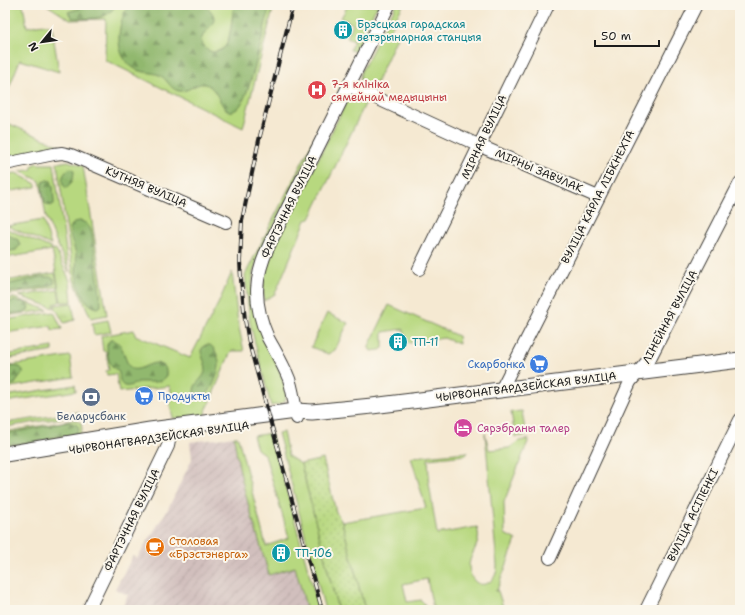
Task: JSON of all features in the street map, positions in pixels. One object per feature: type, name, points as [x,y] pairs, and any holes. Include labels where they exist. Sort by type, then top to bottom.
[{"type":"main road","name":"ЧЫРВОНАГВАРДЗЕЙСКАЯ ВУЛІЦА","points":[[5,462],[134,440],[170,432],[296,414],[740,360]]},
{"type":"main road","name":"ЧЫРВОНАГВАРДЗЕЙСКАЯ ВУЛІЦА","points":[[5,454],[131,432],[170,432]]},
{"type":"street","name":"ФАРТЭЧНАЯ ВУЛІЦА","points":[[296,414],[289,379],[269,338],[261,316],[257,290],[257,278],[264,255],[350,86],[389,5]]},
{"type":"street","name":"МІРНАЯ ВУЛІЦА","points":[[419,269],[548,5]]},
{"type":"street","name":"ВУЛІЦА КАРЛА ЛІБКНЕХТА","points":[[501,390],[696,5]]},
{"type":"street","name":"МІРНЫ ЗАВУЛАК","points":[[350,86],[478,146],[598,197]]},
{"type":"street","name":"КУТНЯЯ ВУЛІЦА","points":[[5,164],[54,154],[75,156],[226,222]]},
{"type":"street","name":"ЛІНЕЙНАЯ ВУЛІЦА","points":[[550,558],[630,382],[650,358],[740,183]]},
{"type":"street","name":"ВУЛІЦА АСІПЕНКІ","points":[[646,610],[740,420]]},
{"type":"street","name":"ФАРТЭЧНАЯ ВУЛІЦА","points":[[88,610],[168,446],[170,432]]},
{"type":"shaded area","points":[[234,437],[236,454],[269,574],[295,567],[307,610],[121,610],[128,595],[115,589],[133,556],[137,558],[168,509],[192,459],[190,442]]},
{"type":"green space","points":[[5,5],[23,5],[27,27],[43,24],[52,28],[59,72],[20,60],[5,98]]},
{"type":"green space","points":[[47,5],[274,5],[243,128],[105,60],[106,19],[70,20]]},
{"type":"green space","points":[[83,5],[115,5],[112,10],[102,17],[72,18],[68,12],[81,8]]},
{"type":"green space","points":[[128,5],[205,5],[214,16],[214,20],[201,41],[205,48],[212,52],[217,52],[224,48],[228,40],[234,5],[270,5],[252,77],[242,103],[237,109],[232,111],[227,110],[210,86],[199,84],[186,90],[179,91],[173,88],[161,76],[137,70],[129,64],[120,49],[119,40],[121,22]]},
{"type":"green space","points":[[348,5],[385,5],[382,10],[376,8],[358,45],[363,48],[358,52],[350,50],[354,41],[347,38],[353,24],[341,18]]},
{"type":"green space","points":[[396,5],[403,5],[390,30],[398,35],[373,90],[362,83],[360,79],[361,72]]},
{"type":"green space","points":[[356,98],[366,102],[310,219],[306,220],[275,294],[264,301],[264,278],[270,256],[347,101]]},
{"type":"green space","points":[[5,122],[58,145],[53,149],[5,159]]},
{"type":"green space","points":[[322,123],[323,125],[253,272],[252,290],[287,392],[285,401],[271,406],[250,323],[245,275]]},
{"type":"green space","points":[[68,161],[83,166],[107,315],[91,318],[74,281],[57,163]]},
{"type":"green space","points":[[37,163],[54,164],[69,272],[46,217],[40,181],[20,171],[31,170],[33,165]]},
{"type":"green space","points":[[70,168],[74,170],[73,178],[70,185],[66,188],[62,180],[65,172]]},
{"type":"green space","points":[[9,170],[10,174],[16,173],[36,184],[36,187],[5,192],[5,171]]},
{"type":"green space","points":[[47,180],[51,181],[53,186],[54,204],[50,206],[45,203],[42,189],[43,182]]},
{"type":"green space","points":[[43,220],[51,245],[7,226]]},
{"type":"green space","points":[[78,221],[87,224],[92,234],[101,301],[101,306],[98,308],[93,306],[85,299],[78,283],[76,273],[76,254],[70,229],[75,222]]},
{"type":"green space","points":[[5,228],[51,248],[52,250],[5,258]]},
{"type":"green space","points":[[5,233],[18,240],[20,245],[16,250],[5,252]]},
{"type":"green space","points":[[52,249],[56,250],[70,281],[72,302],[61,302]]},
{"type":"green space","points":[[232,272],[238,323],[244,351],[231,351],[203,418],[173,418],[170,404],[172,396],[170,386],[119,392],[116,374],[107,375],[106,371],[109,370],[106,351],[103,351],[101,336],[134,330],[135,335],[190,358],[219,302]]},
{"type":"green space","points":[[55,273],[58,287],[5,295],[5,281]]},
{"type":"green space","points":[[40,277],[50,277],[54,279],[54,284],[5,293],[5,285]]},
{"type":"green space","points":[[58,290],[60,302],[54,304],[54,308],[19,296]]},
{"type":"green space","points":[[14,298],[48,310],[5,316],[5,299]]},
{"type":"green space","points":[[13,301],[24,302],[29,306],[28,310],[24,312],[5,314],[5,304]]},
{"type":"green space","points":[[72,303],[75,320],[64,323],[55,305]]},
{"type":"green space","points":[[389,305],[458,336],[459,344],[444,338],[409,343],[406,340],[403,329],[383,332],[383,348],[380,350],[371,351],[369,346]]},
{"type":"green space","points":[[54,312],[62,329],[52,330],[51,326],[5,333],[5,320]]},
{"type":"green space","points":[[327,313],[348,323],[335,350],[328,354],[311,347]]},
{"type":"green space","points":[[108,320],[111,332],[94,335],[92,323]]},
{"type":"green space","points":[[110,340],[119,343],[132,369],[138,369],[157,363],[165,367],[165,378],[158,382],[138,382],[128,386],[123,385],[120,380],[119,372],[111,365],[109,360],[107,345]]},
{"type":"green space","points":[[205,345],[212,346],[215,350],[219,360],[219,366],[214,383],[208,393],[201,398],[195,395],[194,388],[204,375],[206,369],[201,350]]},
{"type":"green space","points":[[53,347],[53,351],[5,359],[5,355]]},
{"type":"green space","points":[[70,356],[73,377],[5,388],[5,366]]},
{"type":"green space","points":[[14,366],[20,367],[23,370],[23,373],[15,384],[5,386],[5,368]]},
{"type":"green space","points":[[75,385],[76,391],[5,402],[5,396]]},
{"type":"green space","points":[[522,411],[526,436],[515,437],[511,412]]},
{"type":"green space","points":[[79,412],[74,416],[5,427],[5,423]]},
{"type":"green space","points":[[73,420],[81,423],[81,434],[5,448],[5,432]]},
{"type":"green space","points":[[69,422],[77,425],[79,429],[76,434],[56,436],[46,440],[5,445],[5,434]]},
{"type":"green space","points":[[283,432],[288,456],[301,464],[338,610],[325,610],[278,433]]},
{"type":"green space","points":[[271,433],[319,610],[307,610],[295,567],[269,575],[244,489],[236,454],[234,437],[238,437],[266,546],[289,538],[265,455],[257,449],[253,436]]},
{"type":"green space","points":[[485,433],[489,450],[509,448],[519,441],[529,439],[504,502],[505,534],[516,540],[497,590],[495,591],[498,591],[504,610],[434,610],[427,579],[403,584],[407,602],[421,600],[424,603],[426,610],[365,610],[342,522],[426,508],[411,457],[468,452],[466,455],[428,459],[428,477],[437,534],[477,527],[478,538],[469,563],[470,572],[476,583],[486,584],[494,577],[497,565]]},
{"type":"green space","points":[[323,459],[336,512],[342,522],[365,610],[338,610],[301,464]]},
{"type":"railway","points":[[293,5],[259,140],[242,220],[240,261],[245,320],[249,343],[322,610]]},
{"type":"place","name":"Брэсцкая гарадская ветэрынарная станцыя","points":[[343,30]]},
{"type":"place","name":"7-я клініка сямейнай медыцыны","points":[[317,90]]},
{"type":"place","name":"ТП-11","points":[[398,342]]},
{"type":"place","name":"Скарбонка","points":[[539,364]]},
{"type":"place","name":"Продукты","points":[[144,396]]},
{"type":"place","name":"Беларусбанк","points":[[91,397]]},
{"type":"place","name":"Сярэбраны талер","points":[[463,428]]},
{"type":"place","name":"Столовая «Брэстэнерга»","points":[[155,547]]},
{"type":"place","name":"ТП-106","points":[[281,553]]}]
